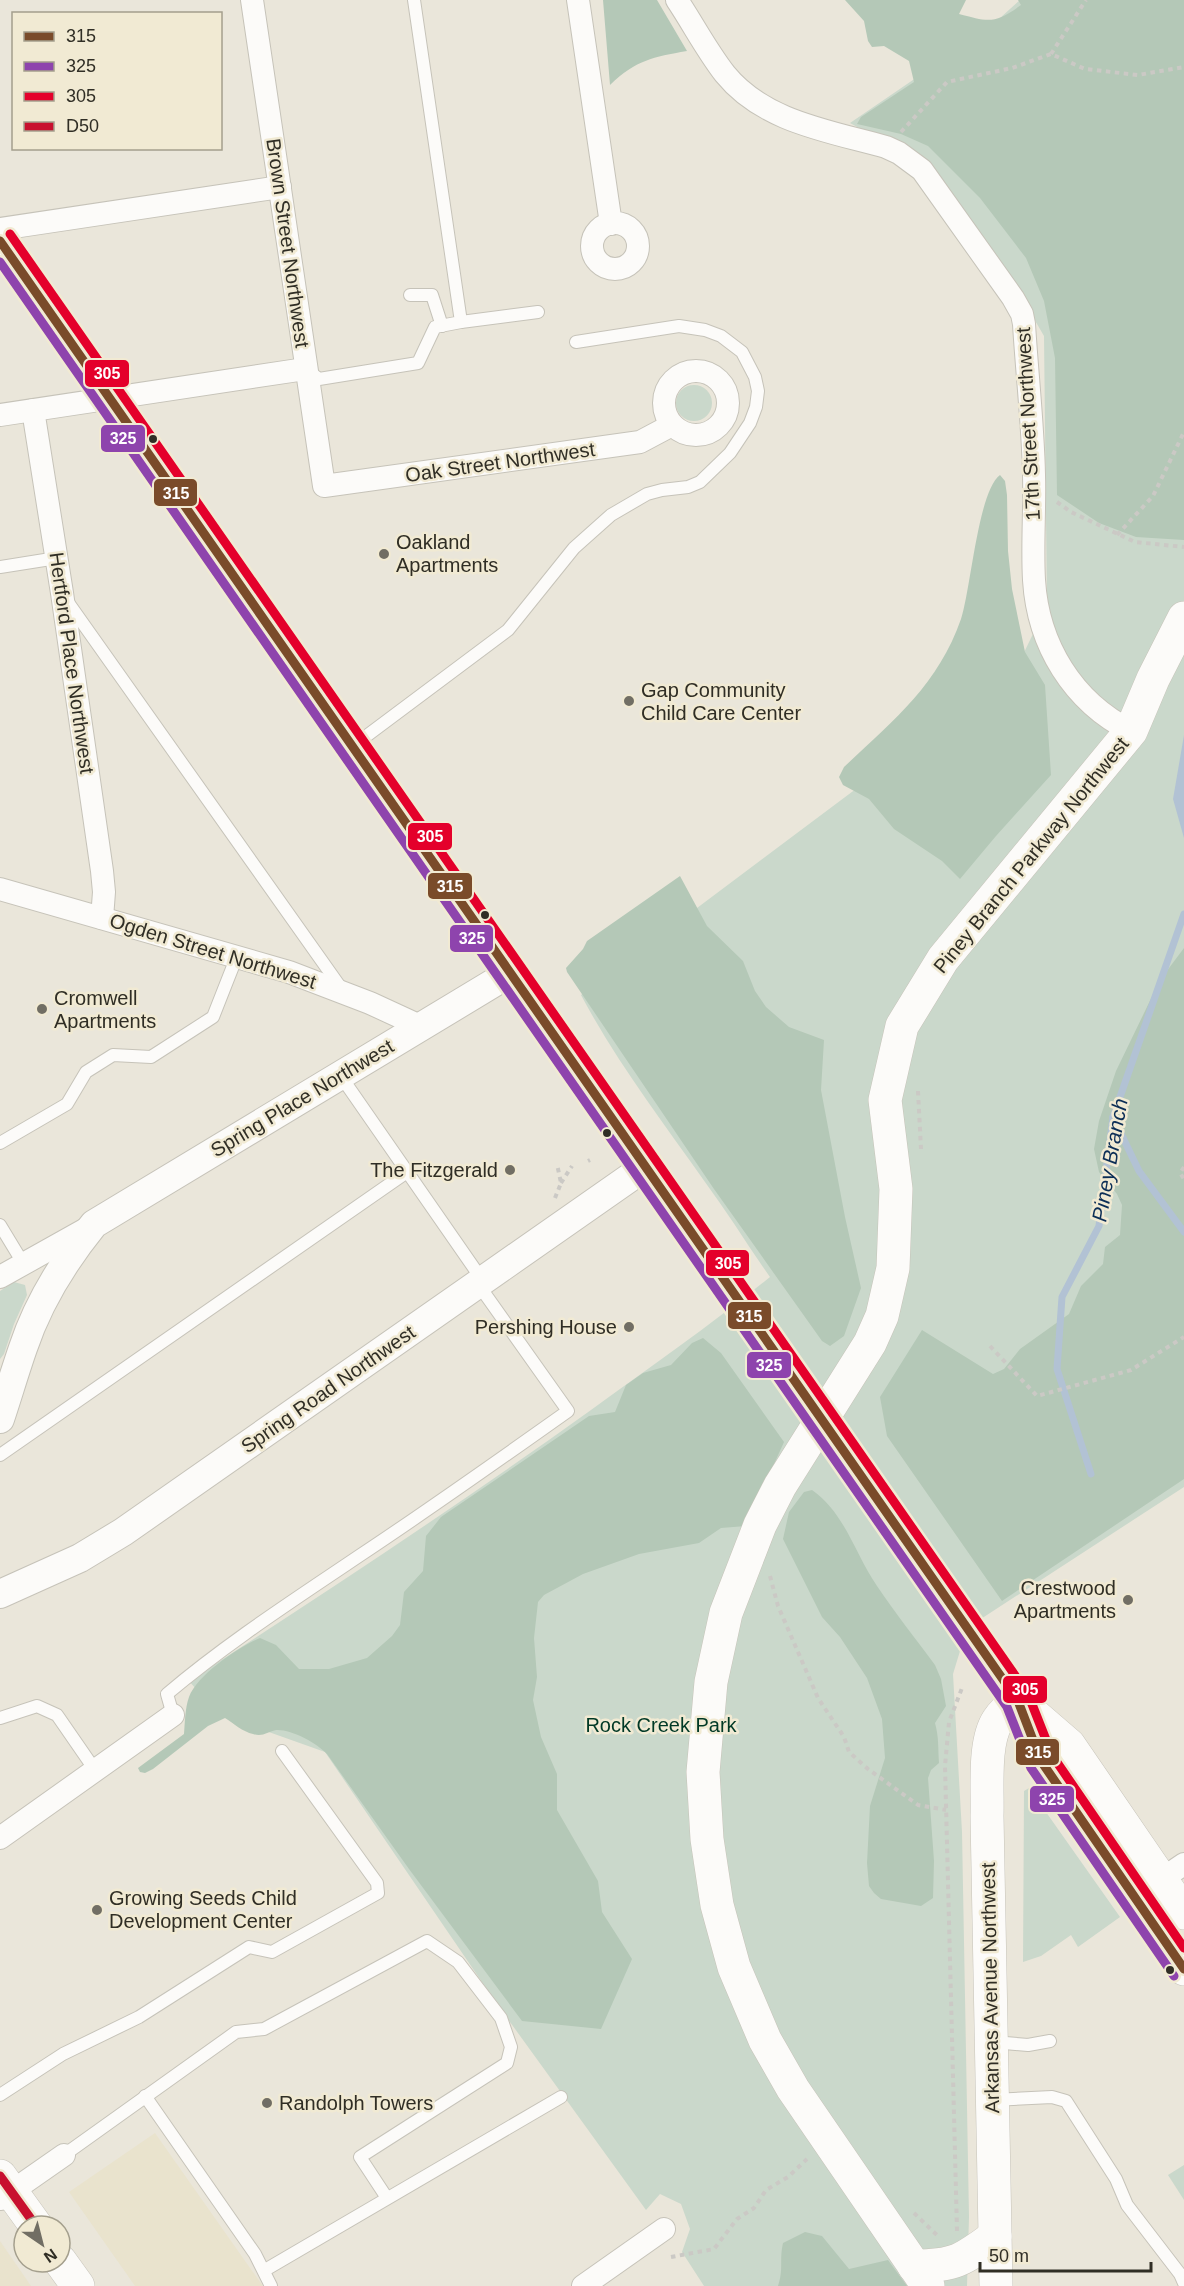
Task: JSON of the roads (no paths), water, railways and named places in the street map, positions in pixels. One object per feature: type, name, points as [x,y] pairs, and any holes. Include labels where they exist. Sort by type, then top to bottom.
[{"type":"main road","points":[[0,241],[1018,1701],[1041,1761],[1184,1969]]},
{"type":"main road","name":"Piney Branch Parkway Northwest","points":[[921,2276],[793,2089],[765,2040],[734,1967],[717,1905],[706,1839],[704,1782],[707,1707],[715,1660],[734,1590],[760,1525],[780,1485],[870,1343],[882,1316],[893,1268],[896,1189],[885,1100],[902,1026],[943,959],[1131,731],[1153,679],[1184,618]]},
{"type":"main road","points":[[1018,1701],[1069,1745],[1172,1872],[1184,1913]]},
{"type":"main road","name":"Arkansas Avenue Northwest","points":[[996,2286],[987,1816],[989,1750],[998,1720],[1018,1701]]},
{"type":"main road","points":[[4,2189],[26,2214]]},
{"type":"main road","points":[[921,2276],[971,2254],[995,2236]]},
{"type":"street","name":"Brown Street Northwest","points":[[252,0],[324,486]]},
{"type":"street","points":[[578,0],[611,224]]},
{"type":"street","name":"17th Street Northwest","points":[[677,0],[725,74],[749,97],[793,122],[886,147],[899,153],[922,171],[1013,298],[1022,314],[1034,486],[1034,580],[1038,607],[1049,645],[1062,669],[1081,695],[1104,716],[1131,731]]},
{"type":"street","points":[[0,229],[280,187]]},
{"type":"street","points":[[0,415],[305,369]]},
{"type":"street","name":"Hertford Place Northwest","points":[[33,410],[57,558],[102,871],[104,892],[102,918]]},
{"type":"street","name":"Oak Street Northwest","points":[[324,486],[640,442],[672,425]]},
{"type":"street","name":"Ogden Street Northwest","points":[[0,889],[289,972],[343,992],[422,1027]]},
{"type":"street","name":"Spring Place Northwest","points":[[0,1277],[94,1224],[510,973]]},
{"type":"street","name":"Spring Road Northwest","points":[[0,1594],[80,1558],[123,1532],[645,1167]]},
{"type":"street","name":"Spring Place Northwest","points":[[0,1419],[35,1317],[62,1269],[94,1224]]},
{"type":"street","points":[[0,1838],[173,1715]]},
{"type":"street","points":[[1134,1898],[1172,1872]]},
{"type":"street","points":[[4,2189],[64,2155]]},
{"type":"street","points":[[583,2286],[664,2229]]},
{"type":"lane","points":[[414,0],[461,322]]},
{"type":"lane","points":[[410,295],[432,295],[442,326]]},
{"type":"lane","points":[[305,369],[319,379],[418,363],[435,327],[538,312]]},
{"type":"lane","points":[[352,746],[508,630],[574,548],[611,515],[647,494],[688,487],[700,482],[730,453],[750,423],[756,407],[758,391],[755,377],[742,352],[722,336],[690,327],[673,326],[576,342]]},
{"type":"lane","points":[[0,567],[57,558]]},
{"type":"lane","points":[[62,593],[343,992]]},
{"type":"lane","points":[[0,1143],[67,1104],[86,1072],[113,1055],[151,1057],[213,1017],[237,956]]},
{"type":"lane","points":[[173,1715],[167,1694],[185,1679],[283,1608],[441,1501],[568,1411],[340,1075]]},
{"type":"lane","points":[[0,1455],[407,1172]]},
{"type":"lane","points":[[0,1226],[23,1263]]},
{"type":"lane","points":[[0,1718],[37,1706],[57,1715],[95,1770]]},
{"type":"lane","points":[[0,2096],[63,2054],[139,2017],[249,1947],[272,1952],[378,1893],[377,1883],[282,1751]]},
{"type":"lane","points":[[64,2155],[236,2032],[264,2029],[427,1941],[458,1962],[501,2018],[511,2047],[507,2063],[360,2157],[387,2198]]},
{"type":"lane","points":[[992,2042],[1028,2045],[1050,2041]]},
{"type":"lane","points":[[145,2096],[264,2270],[271,2286]]},
{"type":"lane","points":[[264,2270],[561,2097]]},
{"type":"lane","points":[[992,2100],[1052,2097],[1066,2101],[1116,2179],[1127,2205],[1180,2274],[1184,2283]]},
{"type":"water","points":[[1184,735],[1184,838],[1173,799]]},
{"type":"waterway","name":"Piney Branch","points":[[1091,1474],[1057,1369],[1062,1297],[1099,1226],[1113,1117],[1184,914]]},
{"type":"waterway","points":[[1113,1117],[1139,1171],[1184,1232]]},
{"type":"place","name":"Oakland Apartments","points":[[384,554]]},
{"type":"place","name":"Gap Community Child Care Center","points":[[629,701]]},
{"type":"place","name":"Cromwell Apartments","points":[[42,1009]]},
{"type":"place","name":"The Fitzgerald","points":[[510,1170]]},
{"type":"place","name":"Pershing House","points":[[629,1327]]},
{"type":"place","name":"Crestwood Apartments","points":[[1128,1600]]},
{"type":"place","name":"Growing Seeds Child Development Center","points":[[97,1910]]},
{"type":"place","name":"Randolph Towers","points":[[267,2103]]},
{"type":"park label","name":"Rock Creek Park","points":[[661,1725]]}]
